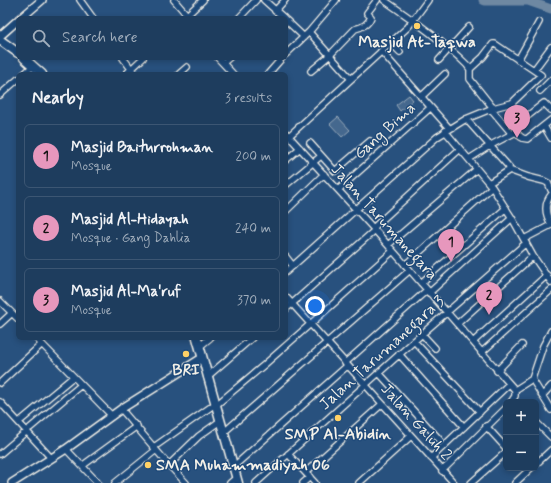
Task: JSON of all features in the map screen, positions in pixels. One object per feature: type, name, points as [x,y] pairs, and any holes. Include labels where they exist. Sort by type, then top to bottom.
[{"type":"main road","points":[[0,40],[16,52]]},
{"type":"main road","points":[[26,60],[40,72]]},
{"type":"main road","points":[[197,340],[233,468],[235,481]]},
{"type":"street","points":[[23,16],[42,0]]},
{"type":"street","points":[[80,0],[92,16]]},
{"type":"street","points":[[174,0],[185,16]]},
{"type":"street","points":[[187,16],[203,0]]},
{"type":"street","points":[[241,16],[256,0]]},
{"type":"street","points":[[264,0],[282,16]]},
{"type":"street","points":[[275,10],[285,0]]},
{"type":"street","points":[[288,52],[309,32],[336,0]]},
{"type":"street","points":[[311,71],[330,55],[355,29],[367,24],[371,17],[367,13],[377,0]]},
{"type":"street","points":[[385,0],[450,48],[467,65],[470,69],[470,79],[492,109],[514,133],[527,139],[551,120]]},
{"type":"street","points":[[288,135],[408,27],[428,0]]},
{"type":"street","points":[[0,36],[16,22]]},
{"type":"street","points":[[288,22],[304,36]]},
{"type":"street","points":[[518,60],[539,22]]},
{"type":"street","points":[[439,60],[469,27]]},
{"type":"street","points":[[309,32],[351,79]]},
{"type":"street","points":[[391,43],[400,52]]},
{"type":"street","points":[[470,69],[483,57],[493,44],[495,44],[550,81],[540,91]]},
{"type":"street","points":[[534,70],[551,47]]},
{"type":"street","points":[[381,52],[421,97],[460,149],[491,185],[512,218],[533,256],[551,282]]},
{"type":"street","points":[[124,60],[133,72]]},
{"type":"street","points":[[128,72],[141,60]]},
{"type":"street","points":[[220,60],[231,72]]},
{"type":"street","points":[[224,63],[227,60]]},
{"type":"street","points":[[270,72],[280,60]]},
{"type":"street","points":[[26,72],[33,66]]},
{"type":"street","points":[[181,72],[187,67]]},
{"type":"street","points":[[421,97],[445,74]]},
{"type":"street","points":[[288,270],[447,130],[466,118],[512,103],[541,75]]},
{"type":"street","points":[[0,95],[16,81]]},
{"type":"street","points":[[512,103],[515,126],[514,133]]},
{"type":"street","points":[[515,126],[544,103],[551,110]]},
{"type":"street","name":"Gang Bima","points":[[339,189],[430,108]]},
{"type":"street","points":[[466,118],[491,145],[509,167],[509,170]]},
{"type":"street","points":[[544,126],[551,138]]},
{"type":"street","points":[[469,159],[514,133]]},
{"type":"street","name":"Jalan Tarumanegara","points":[[288,135],[339,189],[473,342],[509,384],[518,399]]},
{"type":"street","points":[[310,143],[334,171],[336,171],[370,141]]},
{"type":"street","points":[[288,158],[300,148]]},
{"type":"street","points":[[288,307],[460,149]]},
{"type":"street","points":[[288,183],[321,156]]},
{"type":"street","points":[[388,245],[477,169]]},
{"type":"street","points":[[405,265],[509,170]]},
{"type":"street","points":[[509,170],[544,181],[548,184],[551,190]]},
{"type":"street","points":[[288,209],[324,174]]},
{"type":"street","points":[[551,195],[546,206],[551,224]]},
{"type":"street","points":[[421,283],[506,208]]},
{"type":"street","points":[[233,468],[346,364],[512,218]]},
{"type":"street","name":"Jalan Tarumanegara 3","points":[[256,483],[525,241],[551,224]]},
{"type":"street","points":[[115,483],[155,448],[215,405],[393,251]]},
{"type":"street","points":[[457,324],[533,256]]},
{"type":"street","points":[[288,260],[293,266]]},
{"type":"street","points":[[223,433],[410,270]]},
{"type":"street","points":[[473,342],[547,276]]},
{"type":"street","points":[[481,352],[551,290]]},
{"type":"street","name":"Jalan Galuh 2","points":[[288,299],[454,483]]},
{"type":"street","points":[[0,301],[16,317]]},
{"type":"street","points":[[0,324],[12,313]]},
{"type":"street","points":[[512,399],[515,393],[532,379],[543,346],[551,331]]},
{"type":"street","points":[[422,334],[435,348]]},
{"type":"street","points":[[38,340],[112,416]]},
{"type":"street","points":[[199,347],[208,340]]},
{"type":"street","points":[[207,377],[250,340]]},
{"type":"street","points":[[414,341],[480,412]]},
{"type":"street","points":[[0,383],[42,344]]},
{"type":"street","points":[[497,371],[522,345]]},
{"type":"street","points":[[399,354],[464,427]]},
{"type":"street","points":[[12,483],[66,448],[121,409],[202,358]]},
{"type":"street","points":[[379,373],[440,440]]},
{"type":"street","points":[[19,422],[73,377]]},
{"type":"street","points":[[532,379],[551,408]]},
{"type":"street","points":[[431,458],[509,384]]},
{"type":"street","points":[[0,454],[81,385]]},
{"type":"street","points":[[542,396],[551,386]]},
{"type":"street","points":[[0,402],[19,422],[28,429],[51,458]]},
{"type":"street","points":[[303,483],[308,475],[382,404]]},
{"type":"street","points":[[121,409],[186,483]]},
{"type":"street","points":[[442,471],[503,411]]},
{"type":"street","points":[[169,465],[199,436],[220,421]]},
{"type":"street","points":[[82,466],[136,426]]},
{"type":"street","points":[[486,426],[503,445]]},
{"type":"street","points":[[539,426],[551,438]]},
{"type":"street","points":[[359,483],[411,436]]},
{"type":"street","points":[[66,448],[98,483]]},
{"type":"street","points":[[539,461],[551,450]]},
{"type":"street","points":[[288,454],[315,483]]},
{"type":"street","points":[[471,483],[503,455]]},
{"type":"street","points":[[515,483],[526,471]]},
{"type":"shaded area","points":[[409,95],[413,100],[400,111],[396,105]]},
{"type":"shaded area","points":[[338,117],[350,130],[342,137],[330,124]]},
{"type":"waterway","points":[[483,0],[528,1],[551,9]]},
{"type":"place","name":"Masjid At-Taqwa","points":[[417,26]]},
{"type":"place","name":"Masjid Al-Ma'ruf","points":[[517,138]]},
{"type":"place","name":"Masjid Baiturrohman","points":[[451,262]]},
{"type":"place","name":"Masjid Al-Hidayah","points":[[489,315]]},
{"type":"place","name":"BRI","points":[[186,354]]},
{"type":"place","name":"SMP Al-Abidin","points":[[338,418]]},
{"type":"place","name":"SMA Muhammadiyah 06","points":[[148,465]]}]
